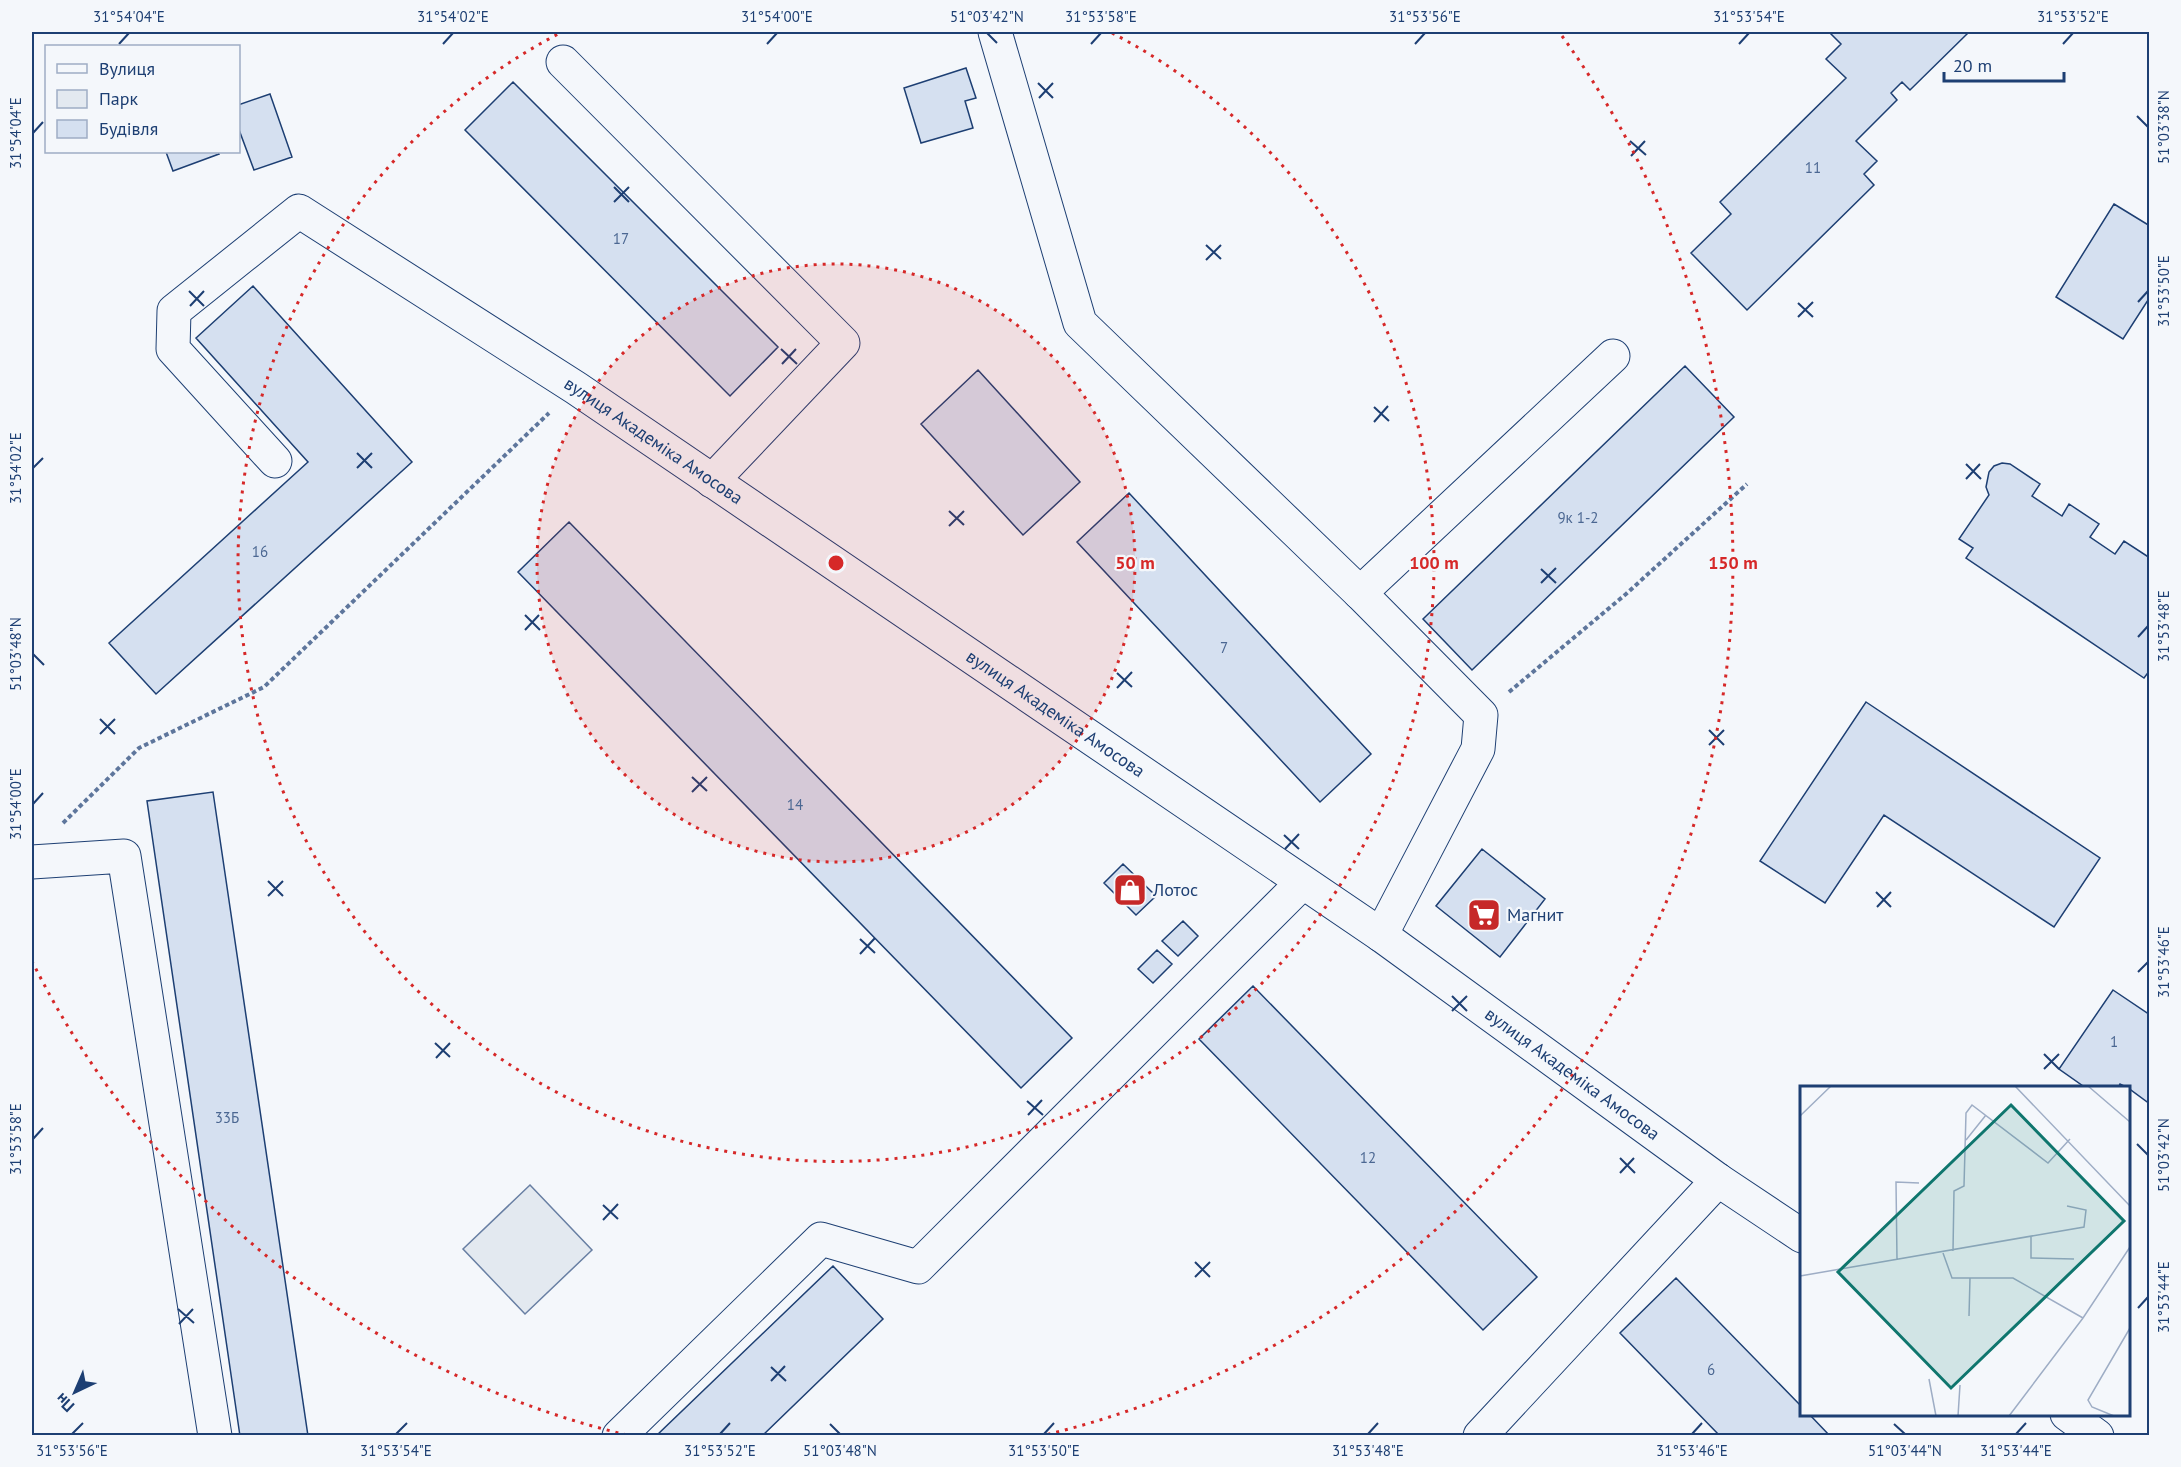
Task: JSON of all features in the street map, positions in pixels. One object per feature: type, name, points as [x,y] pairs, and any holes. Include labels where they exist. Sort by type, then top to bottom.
[{"type":"street","points":[[995,32],[1080,323],[1360,593],[1481,715],[1478,749],[1381,935]]},
{"type":"street","points":[[563,62],[843,343],[712,481]]},
{"type":"street","name":"вулиця Академіка Амосова","points":[[274,461],[173,349],[174,311],[299,211],[576,388],[1381,935],[1718,1180],[1800,1235]]},
{"type":"street","points":[[1360,593],[1613,356]]},
{"type":"street","points":[[33,862],[124,856],[215,1436]]},
{"type":"street","points":[[619,1436],[821,1239],[918,1267],[1302,883]]},
{"type":"street","points":[[1480,1436],[1718,1180]]},
{"type":"street","points":[[2070,1416],[2097,1436]]},
{"type":"path","points":[[33,862],[68,816],[139,748],[264,687],[576,388]]},
{"type":"path","points":[[1481,715],[1626,594],[1747,484]]},
{"type":"green space","points":[[530,1185],[592,1250],[525,1314],[463,1249]]},
{"type":"building","points":[[1829,32],[1969,32],[1910,90],[1902,82],[1891,93],[1897,100],[1856,141],[1877,161],[1864,174],[1874,185],[1747,310],[1691,253],[1731,214],[1720,202],[1846,78],[1826,59],[1841,44]]},
{"type":"building","points":[[966,68],[976,98],[965,101],[973,128],[921,143],[904,88]]},
{"type":"building","points":[[513,82],[778,347],[730,396],[465,130]]},
{"type":"building","points":[[270,94],[292,157],[254,170],[240,132],[240,104]]},
{"type":"building","points":[[166,153],[219,154],[173,171]]},
{"type":"building","points":[[2114,204],[2150,226],[2150,297],[2123,339],[2056,297]]},
{"type":"building","points":[[253,286],[412,462],[156,694],[109,643],[308,462],[196,338]]},
{"type":"building","points":[[1685,366],[1734,417],[1472,670],[1423,619]]},
{"type":"building","points":[[978,370],[1080,482],[1023,535],[921,424]]},
{"type":"building","points":[[2002,463],[2010,464],[2040,484],[2032,496],[2062,516],[2069,504],[2099,524],[2090,537],[2115,554],[2124,541],[2150,558],[2148,577],[2150,579],[2150,670],[2144,678],[1966,558],[1973,548],[1959,539],[1989,495],[1986,487],[1989,472],[1994,466]]},
{"type":"building","points":[[1129,493],[1371,754],[1320,802],[1077,542]]},
{"type":"building","points":[[569,522],[1072,1038],[1021,1088],[518,572]]},
{"type":"building","points":[[1866,702],[2100,858],[2054,927],[1884,815],[1825,903],[1760,861]]},
{"type":"building","points":[[213,792],[308,1436],[240,1436],[147,801]]},
{"type":"building","points":[[1482,849],[1545,899],[1500,957],[1436,906]]},
{"type":"building","name":"Лотос","points":[[1123,864],[1156,896],[1136,915],[1104,883]]},
{"type":"building","points":[[1183,921],[1198,936],[1178,956],[1162,941]]},
{"type":"building","points":[[1157,950],[1172,964],[1153,983],[1138,969]]},
{"type":"building","points":[[1253,986],[1537,1277],[1483,1330],[1199,1039]]},
{"type":"building","points":[[2113,990],[2150,1015],[2150,1104],[2130,1089],[2130,1086],[2120,1084],[2119,1086],[2083,1086],[2059,1069]]},
{"type":"building","points":[[833,1266],[883,1319],[762,1436],[656,1436]]},
{"type":"building","points":[[1676,1278],[1800,1405],[1800,1416],[1811,1416],[1830,1436],[1720,1436],[1620,1333]]},
{"type":"place","name":"Лотос","points":[[1130,890]]},
{"type":"place","name":"Магнит","points":[[1484,915]]}]
